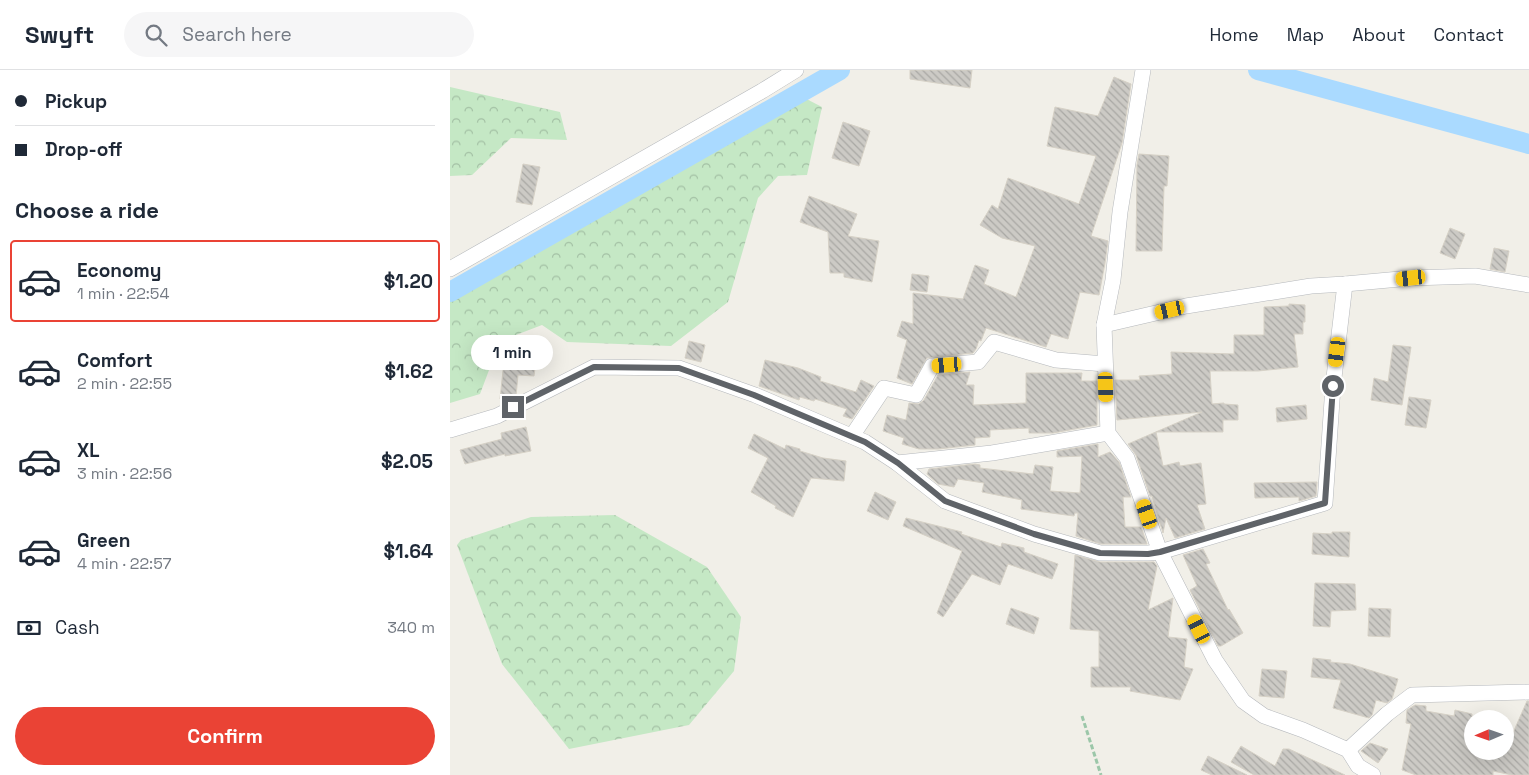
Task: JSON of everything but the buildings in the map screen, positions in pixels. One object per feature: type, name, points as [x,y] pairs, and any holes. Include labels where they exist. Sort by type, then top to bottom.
[{"type":"street","points":[[450,269],[796,70]]},
{"type":"street","points":[[1143,70],[1120,212],[1113,280],[1104,325],[1108,433],[1127,458],[1160,552],[1215,660],[1243,700],[1264,716],[1303,730],[1348,750],[1358,766],[1373,775]]},
{"type":"street","points":[[1104,325],[1186,306],[1312,286],[1411,278],[1475,276],[1529,285]]},
{"type":"street","points":[[450,430],[497,416],[594,367],[679,368],[754,395],[865,442],[898,463],[945,501],[1034,534],[1100,553],[1148,554],[1325,503],[1333,386],[1346,284]]},
{"type":"street","points":[[852,436],[884,388],[916,395],[932,366],[978,362],[994,342],[1056,360],[1105,364]]},
{"type":"street","points":[[898,463],[992,453],[1108,433]]},
{"type":"street","points":[[1348,750],[1387,714],[1412,696],[1529,692]]},
{"type":"path","points":[[1082,716],[1101,775]]},
{"type":"green space","points":[[450,87],[560,112],[567,140],[511,138],[472,175],[450,176]]},
{"type":"green space","points":[[789,90],[822,107],[807,175],[778,176],[758,198],[728,302],[671,346],[567,342],[542,325],[500,341],[480,394],[450,403],[450,285]]},
{"type":"green space","points":[[615,515],[707,567],[741,617],[734,671],[689,725],[569,749],[502,664],[457,545],[461,540],[531,517]]},
{"type":"waterway","points":[[450,292],[840,70]]},
{"type":"waterway","points":[[1258,70],[1529,144]]},
{"type":"route","points":[[513,407],[594,367],[679,368],[754,395],[865,442],[898,463],[945,501],[1034,534],[1100,553],[1148,554],[1325,503],[1333,386]]}]
